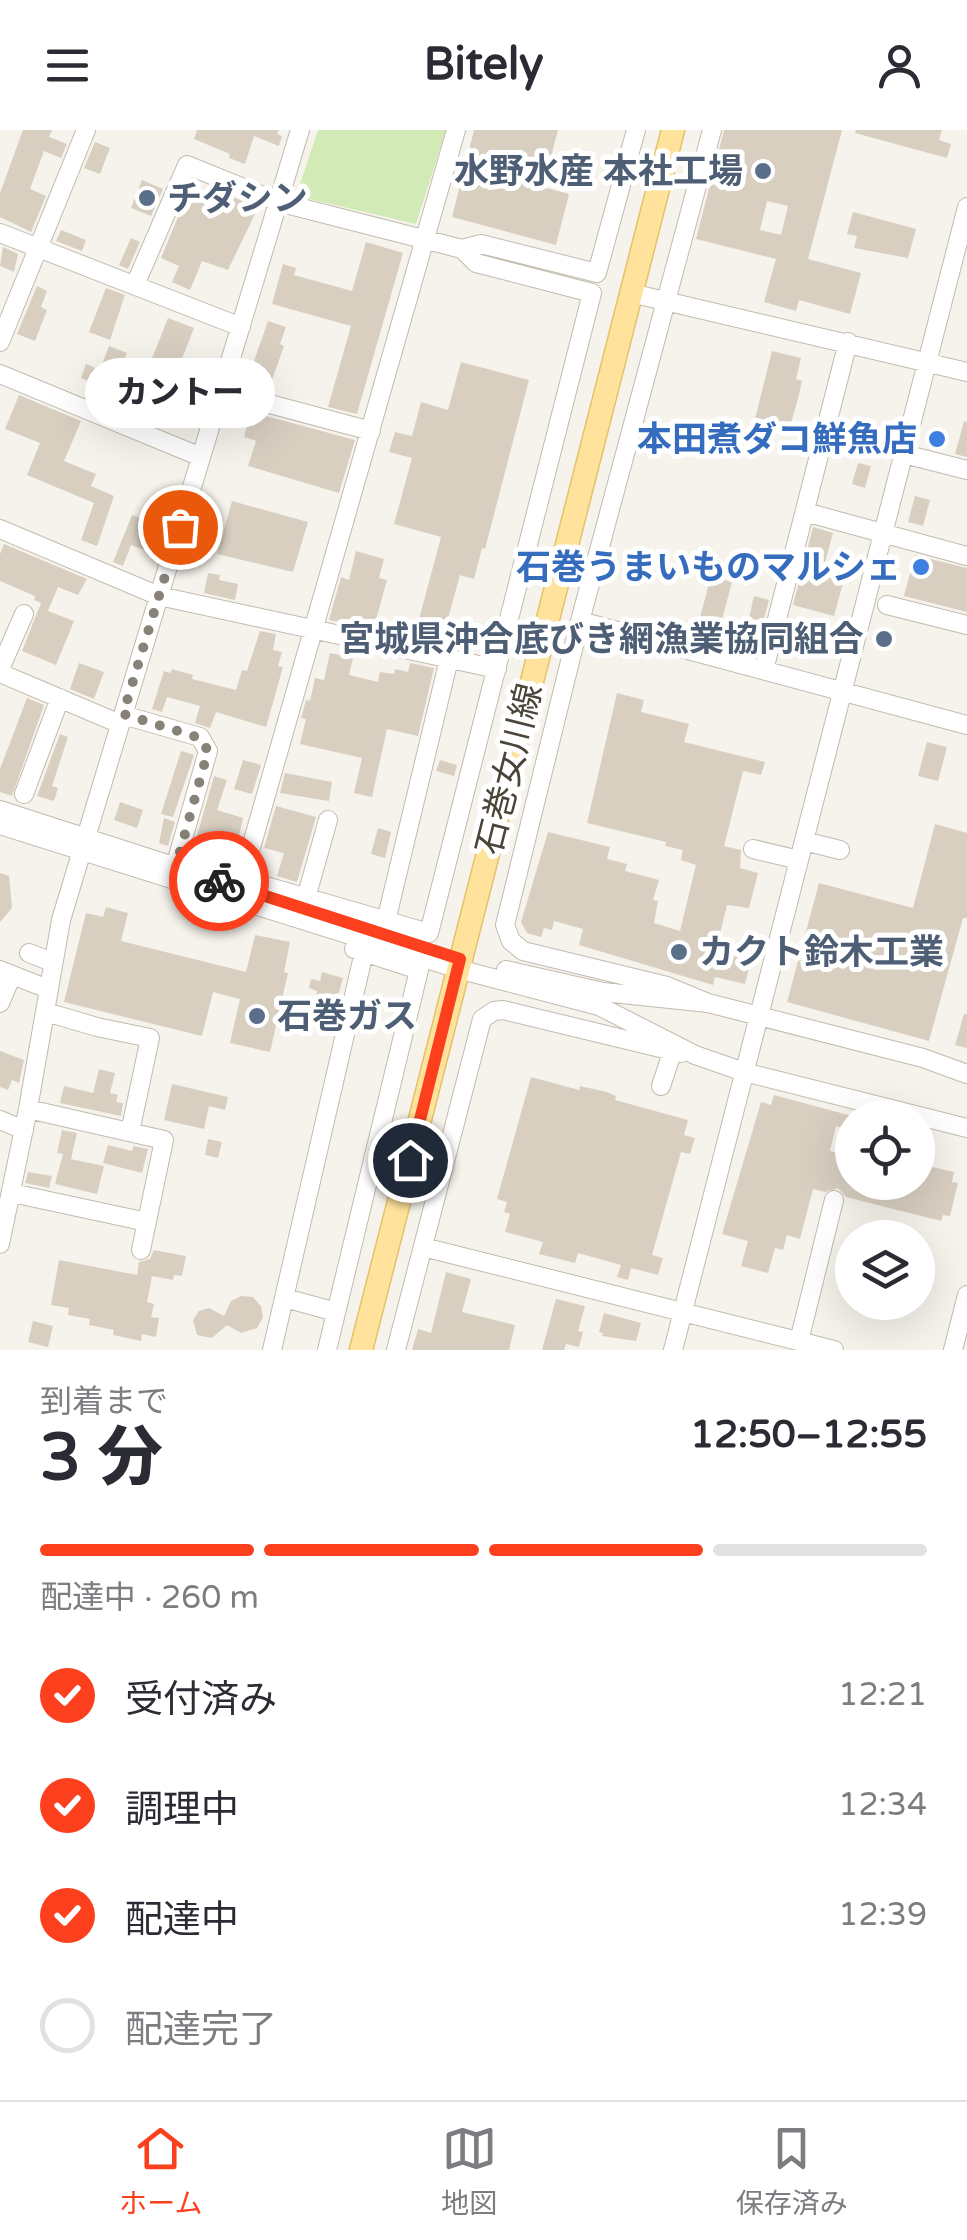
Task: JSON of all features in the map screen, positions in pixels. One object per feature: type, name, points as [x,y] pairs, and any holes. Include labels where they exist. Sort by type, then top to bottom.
[{"type":"main road","name":"石巻女川線","points":[[361,1350],[673,130]]},
{"type":"street","points":[[0,342],[86,130]]},
{"type":"street","points":[[0,1244],[61,920],[300,130]]},
{"type":"street","points":[[242,880],[456,130]]},
{"type":"street","points":[[135,286],[186,164],[278,202],[462,249],[481,244],[597,273],[636,130]]},
{"type":"street","points":[[708,1003],[668,986],[523,951],[506,934],[505,925],[580,621],[712,130]]},
{"type":"street","points":[[673,1350],[967,208]]},
{"type":"street","points":[[0,233],[241,327]]},
{"type":"street","points":[[181,873],[218,872],[429,933],[592,293],[476,262],[462,249]]},
{"type":"street","points":[[631,293],[967,372]]},
{"type":"street","points":[[764,670],[848,342]]},
{"type":"street","points":[[0,374],[201,457]]},
{"type":"street","points":[[222,391],[372,432]]},
{"type":"street","points":[[904,454],[967,470]]},
{"type":"street","points":[[804,512],[967,556]]},
{"type":"street","points":[[0,529],[159,596],[497,670]]},
{"type":"street","points":[[895,612],[967,625]]},
{"type":"street","points":[[24,614],[0,671],[60,698],[122,719],[200,738],[208,751],[181,873]]},
{"type":"street","points":[[580,621],[967,725]]},
{"type":"street","points":[[386,921],[449,659]]},
{"type":"street","points":[[24,794],[60,698]]},
{"type":"street","points":[[0,810],[84,845]]},
{"type":"street","points":[[306,898],[328,820]]},
{"type":"street","points":[[0,825],[181,873],[599,1006],[695,1055],[744,1072],[967,1128]]},
{"type":"street","points":[[804,841],[840,850]]},
{"type":"street","points":[[753,848],[799,860]]},
{"type":"street","points":[[181,873],[218,906],[419,970],[327,1350]]},
{"type":"street","points":[[272,1350],[364,952]]},
{"type":"street","points":[[29,953],[52,962]]},
{"type":"street","points":[[459,964],[603,992],[708,1003],[967,1066]]},
{"type":"street","points":[[0,1004],[6,973],[48,989]]},
{"type":"street","points":[[396,1350],[478,1026],[488,1013],[503,1010],[695,1055]]},
{"type":"street","points":[[46,1012],[97,1028],[150,1038],[130,1132]]},
{"type":"street","points":[[661,1086],[672,1052]]},
{"type":"street","points":[[923,1058],[967,1074]]},
{"type":"street","points":[[28,1109],[164,1140],[141,1250]]},
{"type":"street","points":[[0,1120],[24,1130]]},
{"type":"street","points":[[12,1193],[148,1222]]},
{"type":"street","points":[[799,1341],[834,1200]]},
{"type":"street","points":[[422,1247],[834,1350]]},
{"type":"street","points":[[953,1350],[967,1295]]},
{"type":"street","points":[[285,1298],[336,1312]]},
{"type":"green space","points":[[318,130],[446,130],[416,224],[305,198],[299,187]]},
{"type":"building","points":[[23,130],[52,130],[49,137],[67,144],[61,158],[44,151],[30,189],[46,196],[31,232],[0,217],[0,193]]},
{"type":"building","points":[[197,130],[279,130],[277,134],[282,136],[279,146],[254,136],[245,164],[194,139]]},
{"type":"building","points":[[474,130],[558,130],[543,187],[569,194],[556,245],[452,217]]},
{"type":"building","points":[[724,130],[842,130],[808,259],[861,273],[850,314],[799,300],[796,311],[764,302],[776,259],[696,239]],"holes":[[[767,201],[788,206],[781,235],[760,230]]]},
{"type":"building","points":[[942,130],[939,140],[951,144],[947,158],[855,133]]},
{"type":"building","points":[[95,142],[110,148],[100,174],[84,168]]},
{"type":"building","points":[[142,180],[163,189],[151,216],[131,208]]},
{"type":"building","points":[[188,193],[226,209],[231,196],[255,206],[256,212],[228,270],[202,261],[190,290],[172,282],[179,266],[161,258]]},
{"type":"building","points":[[853,212],[916,229],[908,258],[854,248],[857,236],[847,234]]},
{"type":"building","points":[[61,230],[86,240],[82,251],[56,241]]},
{"type":"building","points":[[131,238],[140,242],[128,269],[119,265]]},
{"type":"building","points":[[366,242],[403,253],[357,414],[328,407],[351,326],[272,304],[283,264],[296,268],[294,275],[352,291]]},
{"type":"building","points":[[3,247],[18,254],[14,272],[0,266]]},
{"type":"building","points":[[37,286],[47,291],[41,307],[47,310],[35,341],[17,334]]},
{"type":"building","points":[[106,288],[125,295],[110,340],[89,332]]},
{"type":"building","points":[[168,318],[194,328],[182,359],[209,370],[205,383],[151,361]]},
{"type":"building","points":[[268,321],[286,327],[280,344],[284,346],[268,391],[246,384]]},
{"type":"building","points":[[109,346],[127,353],[103,403],[88,397],[93,383],[81,378],[86,364],[100,370]]},
{"type":"building","points":[[772,351],[801,358],[796,379],[802,381],[798,399],[791,423],[784,424],[782,430],[754,423]]},
{"type":"building","points":[[461,362],[529,380],[485,549],[482,548],[474,579],[460,575],[441,644],[414,638],[441,537],[394,524],[412,458],[389,452],[395,432],[412,436],[421,402],[448,410]]},
{"type":"building","points":[[138,385],[153,387],[142,414],[130,404]]},
{"type":"building","points":[[19,395],[81,421],[64,461],[96,474],[91,486],[114,496],[97,546],[81,540],[94,503],[27,475],[40,443],[5,429]]},
{"type":"building","points":[[251,412],[355,440],[339,493],[248,466],[256,441],[244,437]]},
{"type":"building","points":[[964,421],[967,422],[967,457],[955,454]]},
{"type":"building","points":[[858,463],[871,466],[865,488],[852,484]]},
{"type":"building","points":[[915,496],[930,500],[923,526],[908,522]]},
{"type":"building","points":[[232,501],[308,522],[293,572],[217,554]]},
{"type":"building","points":[[132,515],[167,528],[158,555],[131,545],[123,566],[113,562]]},
{"type":"building","points":[[813,527],[833,533],[823,570],[845,576],[834,616],[793,605]]},
{"type":"building","points":[[4,544],[87,579],[78,595],[58,587],[48,611],[74,621],[56,665],[22,651],[41,603],[34,600],[35,596],[0,581]]},
{"type":"building","points":[[356,551],[384,559],[379,578],[387,580],[374,627],[344,619],[343,623],[329,620],[341,577],[349,580]]},
{"type":"building","points":[[915,555],[967,568],[967,612],[904,596]]},
{"type":"building","points":[[208,573],[238,584],[235,600],[204,593]]},
{"type":"building","points":[[711,576],[732,582],[719,631],[698,625]]},
{"type":"building","points":[[754,596],[769,600],[763,622],[749,618]]},
{"type":"building","points":[[260,631],[276,634],[273,650],[282,652],[278,666],[283,667],[266,727],[216,712],[210,728],[195,723],[200,706],[167,697],[162,712],[152,709],[164,671],[170,673],[172,669],[193,675],[192,679],[236,690],[242,670],[247,671]]},
{"type":"building","points":[[330,653],[353,658],[349,675],[378,682],[380,672],[408,672],[410,663],[434,668],[418,736],[387,729],[372,797],[354,793],[362,758],[300,744],[306,700],[310,701],[315,678],[324,680]]},
{"type":"building","points":[[79,663],[104,672],[94,699],[70,689]]},
{"type":"building","points":[[617,693],[644,700],[641,712],[689,724],[684,742],[765,762],[761,775],[743,771],[724,846],[741,850],[740,868],[758,873],[749,908],[727,905],[719,938],[726,940],[722,953],[751,961],[745,984],[715,977],[713,985],[579,945],[583,929],[554,921],[552,930],[544,928],[541,937],[527,933],[521,922],[548,832],[610,847],[607,859],[627,864],[625,871],[659,880],[653,900],[658,901],[654,923],[680,931],[696,865],[681,860],[683,850],[665,846],[666,842],[587,823]]},
{"type":"building","points":[[27,698],[44,705],[12,796],[0,792],[0,769]]},
{"type":"building","points":[[60,734],[68,737],[52,786],[58,788],[54,801],[37,796]]},
{"type":"building","points":[[927,742],[947,747],[938,781],[918,776]]},
{"type":"building","points":[[181,751],[194,755],[173,817],[161,814]]},
{"type":"building","points":[[243,760],[261,765],[252,794],[234,789]]},
{"type":"building","points":[[440,760],[457,765],[454,776],[436,771]]},
{"type":"building","points":[[285,773],[332,782],[329,801],[280,793]]},
{"type":"building","points":[[214,776],[227,780],[217,810],[243,818],[234,858],[194,846]]},
{"type":"building","points":[[120,802],[143,810],[137,828],[114,820]]},
{"type":"building","points":[[276,806],[316,817],[297,882],[277,876],[284,853],[264,848]]},
{"type":"building","points":[[164,818],[175,822],[168,846],[159,843]]},
{"type":"building","points":[[935,824],[967,833],[967,918],[963,918],[929,1041],[787,1002],[819,883],[913,908]]},
{"type":"building","points":[[378,828],[391,832],[385,858],[371,854]]},
{"type":"building","points":[[0,873],[9,876],[12,908],[0,922]]},
{"type":"building","points":[[106,907],[128,913],[121,941],[246,972],[255,935],[290,942],[284,972],[288,973],[270,1052],[230,1043],[240,999],[213,992],[202,1036],[64,1002],[86,913],[103,917]]},
{"type":"building","points":[[322,972],[343,978],[333,1014],[313,1009],[317,991],[309,988],[311,979],[320,981]]},
{"type":"building","points":[[967,1014],[967,1048],[955,1045]]},
{"type":"building","points":[[0,1051],[24,1060],[19,1083],[12,1080],[8,1090],[0,1087]]},
{"type":"building","points":[[99,1069],[115,1073],[110,1093],[118,1095],[116,1102],[123,1103],[121,1116],[60,1103],[64,1086],[93,1093]]},
{"type":"building","points":[[531,1077],[579,1090],[580,1086],[607,1092],[616,1096],[615,1100],[688,1120],[684,1135],[695,1138],[690,1154],[681,1152],[652,1255],[663,1258],[658,1275],[631,1268],[628,1280],[617,1277],[621,1265],[578,1253],[575,1263],[539,1254],[543,1242],[505,1232],[510,1214],[504,1212],[507,1202],[497,1199]]},
{"type":"building","points":[[172,1084],[228,1097],[225,1110],[209,1106],[204,1129],[164,1120]]},
{"type":"building","points":[[774,1095],[835,1111],[830,1151],[835,1152],[835,1189],[825,1192],[813,1189],[800,1239],[787,1235],[783,1250],[775,1248],[768,1273],[741,1266],[748,1241],[722,1234],[761,1102],[771,1105]]},
{"type":"building","points":[[62,1130],[77,1133],[71,1159],[104,1166],[97,1194],[55,1184],[63,1154],[57,1153]]},
{"type":"building","points":[[208,1139],[222,1142],[218,1158],[205,1155]]},
{"type":"building","points":[[108,1145],[132,1151],[133,1146],[148,1149],[142,1173],[103,1163]]},
{"type":"building","points":[[935,1168],[954,1172],[952,1182],[958,1183],[950,1216],[943,1215],[941,1221],[858,1200],[935,1200]]},
{"type":"building","points":[[28,1172],[52,1176],[49,1188],[25,1183]]},
{"type":"building","points":[[154,1250],[186,1256],[182,1276],[174,1275],[173,1280],[152,1276],[147,1302],[154,1304],[151,1317],[159,1318],[156,1337],[142,1334],[141,1341],[113,1335],[114,1330],[89,1325],[90,1319],[68,1315],[69,1308],[51,1305],[59,1260],[137,1275],[139,1262],[150,1259]]},
{"type":"building","points":[[446,1272],[471,1279],[462,1312],[515,1325],[509,1350],[412,1350],[418,1329],[431,1333]]},
{"type":"building","points":[[241,1296],[253,1297],[261,1306],[263,1317],[257,1328],[241,1333],[227,1325],[212,1338],[197,1335],[193,1320],[199,1311],[209,1308],[224,1316],[231,1301]]},
{"type":"building","points":[[556,1299],[585,1306],[578,1331],[583,1332],[579,1347],[566,1344],[564,1350],[542,1350]]},
{"type":"building","points":[[604,1313],[641,1323],[636,1341],[602,1336],[599,1332]]},
{"type":"building","points":[[33,1321],[53,1326],[48,1347],[28,1342]]},
{"type":"way so far","points":[[180,527],[123,714],[200,738],[208,751],[176,866],[219,881]]},
{"type":"place","name":"水野水産 本社工場","points":[[763,171]]},
{"type":"place","name":"チダシン","points":[[147,198]]},
{"type":"place","name":"本田煮ダコ鮮魚店","points":[[937,439]]},
{"type":"place","name":"カントー","points":[[180,527]]},
{"type":"place","name":"石巻うまいものマルシェ","points":[[921,567]]},
{"type":"place","name":"宮城県沖合底びき網漁業協同組合","points":[[884,639]]},
{"type":"place","name":"カクト鈴木工業","points":[[679,952]]},
{"type":"place","name":"石巻ガス","points":[[257,1016]]},
{"type":"route","points":[[219,881],[460,959],[410,1160]]}]
